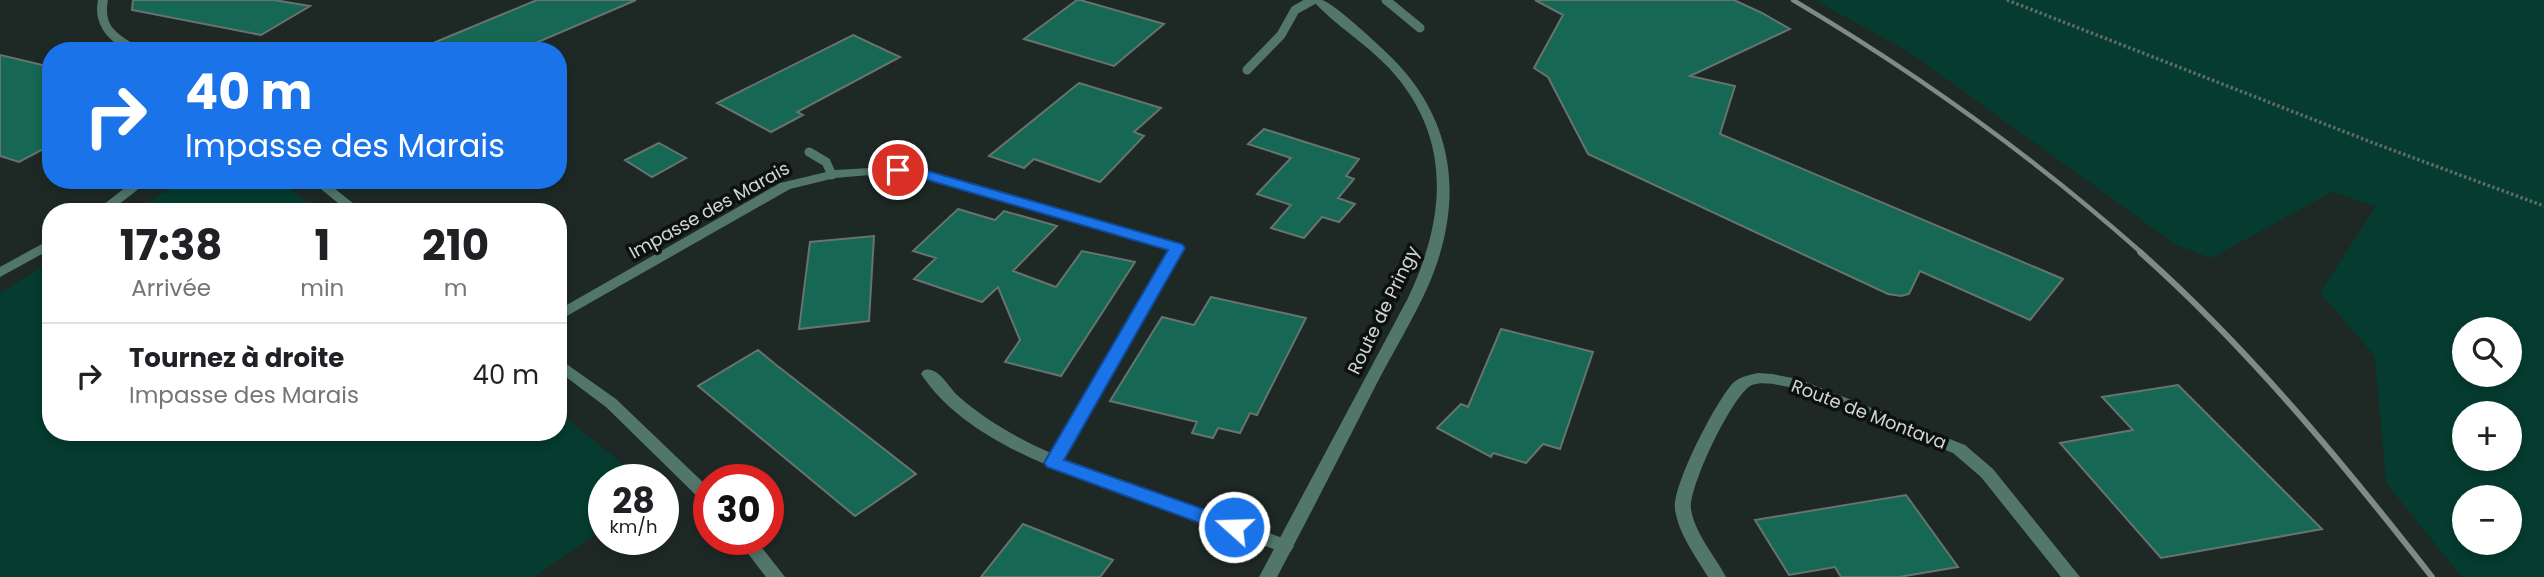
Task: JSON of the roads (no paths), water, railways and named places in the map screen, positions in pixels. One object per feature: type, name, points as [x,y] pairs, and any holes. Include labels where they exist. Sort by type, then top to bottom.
[{"type":"street","points":[[103,0],[100,16],[107,31],[124,42]]},
{"type":"street","name":"Route de Pringy","points":[[1268,577],[1402,321],[1433,256],[1441,220],[1441,154],[1430,124],[1413,92],[1372,43],[1315,0]]},
{"type":"street","name":"Impasse des Marais","points":[[567,311],[785,186],[819,176],[898,170],[922,174],[1177,248],[1054,463]]},
{"type":"street","points":[[112,203],[132,189]]},
{"type":"street","points":[[328,189],[346,203]]},
{"type":"street","points":[[0,273],[42,248]]},
{"type":"street","points":[[567,370],[611,403],[693,482]]},
{"type":"street","points":[[929,374],[940,388],[981,420],[1054,463],[1285,546]]},
{"type":"street","name":"Route de Montava","points":[[1717,577],[1687,523],[1682,496],[1689,475],[1738,387],[1751,380],[1769,378],[1793,383],[1959,449],[1987,473],[2071,577]]},
{"type":"street","points":[[758,555],[776,577]]},
{"type":"lane","points":[[1247,70],[1281,35],[1294,10],[1315,0]]},
{"type":"lane","points":[[1386,0],[1420,28]]},
{"type":"lane","points":[[809,152],[825,162],[832,175]]},
{"type":"railway","points":[[1793,0],[1885,57],[1974,118],[2059,183],[2142,253]]},
{"type":"railway","points":[[2140,252],[2257,367],[2364,491],[2432,577]]}]
